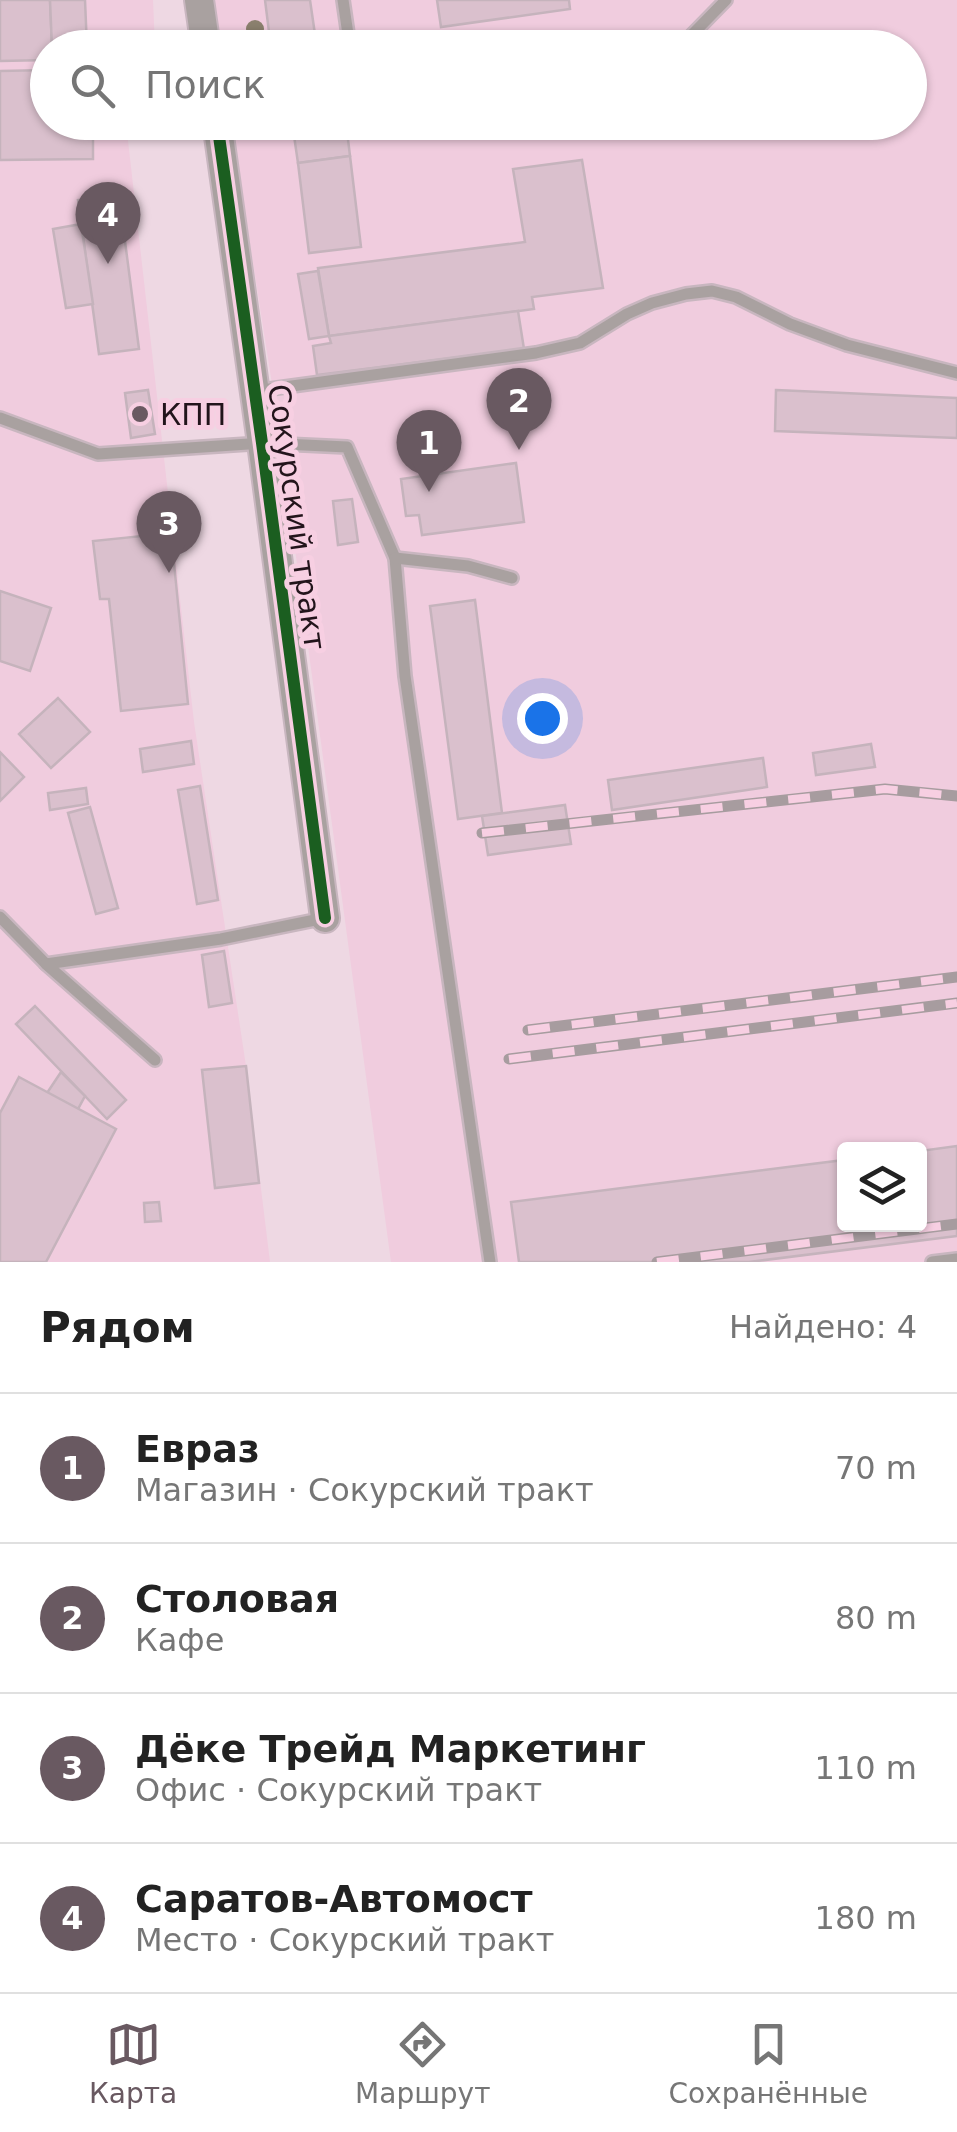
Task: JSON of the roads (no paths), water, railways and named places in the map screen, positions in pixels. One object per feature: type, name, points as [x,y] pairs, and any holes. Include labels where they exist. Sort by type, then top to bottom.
[{"type":"street","points":[[199,0],[203,30]]},
{"type":"street","name":"Сокурский тракт","points":[[219,140],[325,918]]},
{"type":"lane","points":[[342,0],[347,30]]},
{"type":"lane","points":[[697,30],[726,0]]},
{"type":"lane","points":[[255,391],[536,354],[580,343],[652,303],[712,291],[736,297],[790,324],[847,345],[957,373]]},
{"type":"lane","points":[[0,418],[98,454],[262,443],[347,448],[395,558],[405,676],[490,1262]]},
{"type":"lane","points":[[395,558],[468,566],[512,578]]},
{"type":"lane","points":[[0,917],[46,964],[155,1060]]},
{"type":"lane","points":[[46,964],[221,939],[325,918]]},
{"type":"lane","points":[[932,1262],[957,1259]]},
{"type":"railway","points":[[482,833],[885,789],[957,796]]},
{"type":"railway","points":[[528,1030],[957,977]]},
{"type":"railway","points":[[509,1059],[957,1003]]},
{"type":"railway","points":[[657,1262],[957,1224]]},
{"type":"place","name":"Саратов-Автомост","points":[[108,264]]},
{"type":"place","name":"КПП","points":[[140,414]]},
{"type":"place","name":"Cтоловая","points":[[519,450]]},
{"type":"place","name":"Евраз","points":[[429,492]]},
{"type":"place","name":"Дёке Трейд Маркетинг","points":[[169,573]]}]
